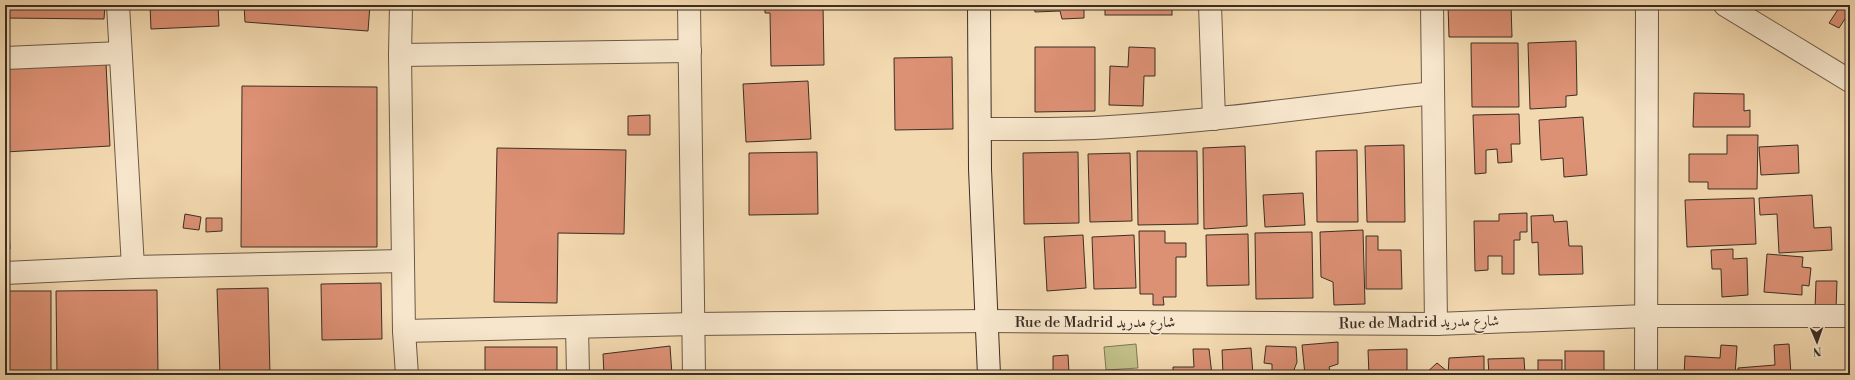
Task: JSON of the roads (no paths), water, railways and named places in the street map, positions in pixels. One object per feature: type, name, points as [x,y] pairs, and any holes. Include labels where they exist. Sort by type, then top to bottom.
[{"type":"street","points":[[118,5],[133,268]]},
{"type":"street","points":[[401,5],[400,55],[404,331],[407,375]]},
{"type":"street","points":[[689,5],[694,375]]},
{"type":"street","points":[[979,5],[981,177],[989,375]]},
{"type":"street","points":[[1210,5],[1214,119]]},
{"type":"street","points":[[1432,5],[1436,324]]},
{"type":"street","points":[[1646,5],[1646,375]]},
{"type":"street","points":[[1725,5],[1850,80]]},
{"type":"street","points":[[400,55],[690,51]]},
{"type":"street","points":[[5,58],[120,53]]},
{"type":"street","points":[[980,129],[1066,129],[1214,119],[1433,93]]},
{"type":"street","points":[[5,273],[403,261]]},
{"type":"street","name":"Rue de Madrid شارع مدريد","points":[[404,331],[694,324],[988,322],[1436,324],[1646,316],[1850,316]]},
{"type":"street","points":[[577,327],[578,375]]}]
